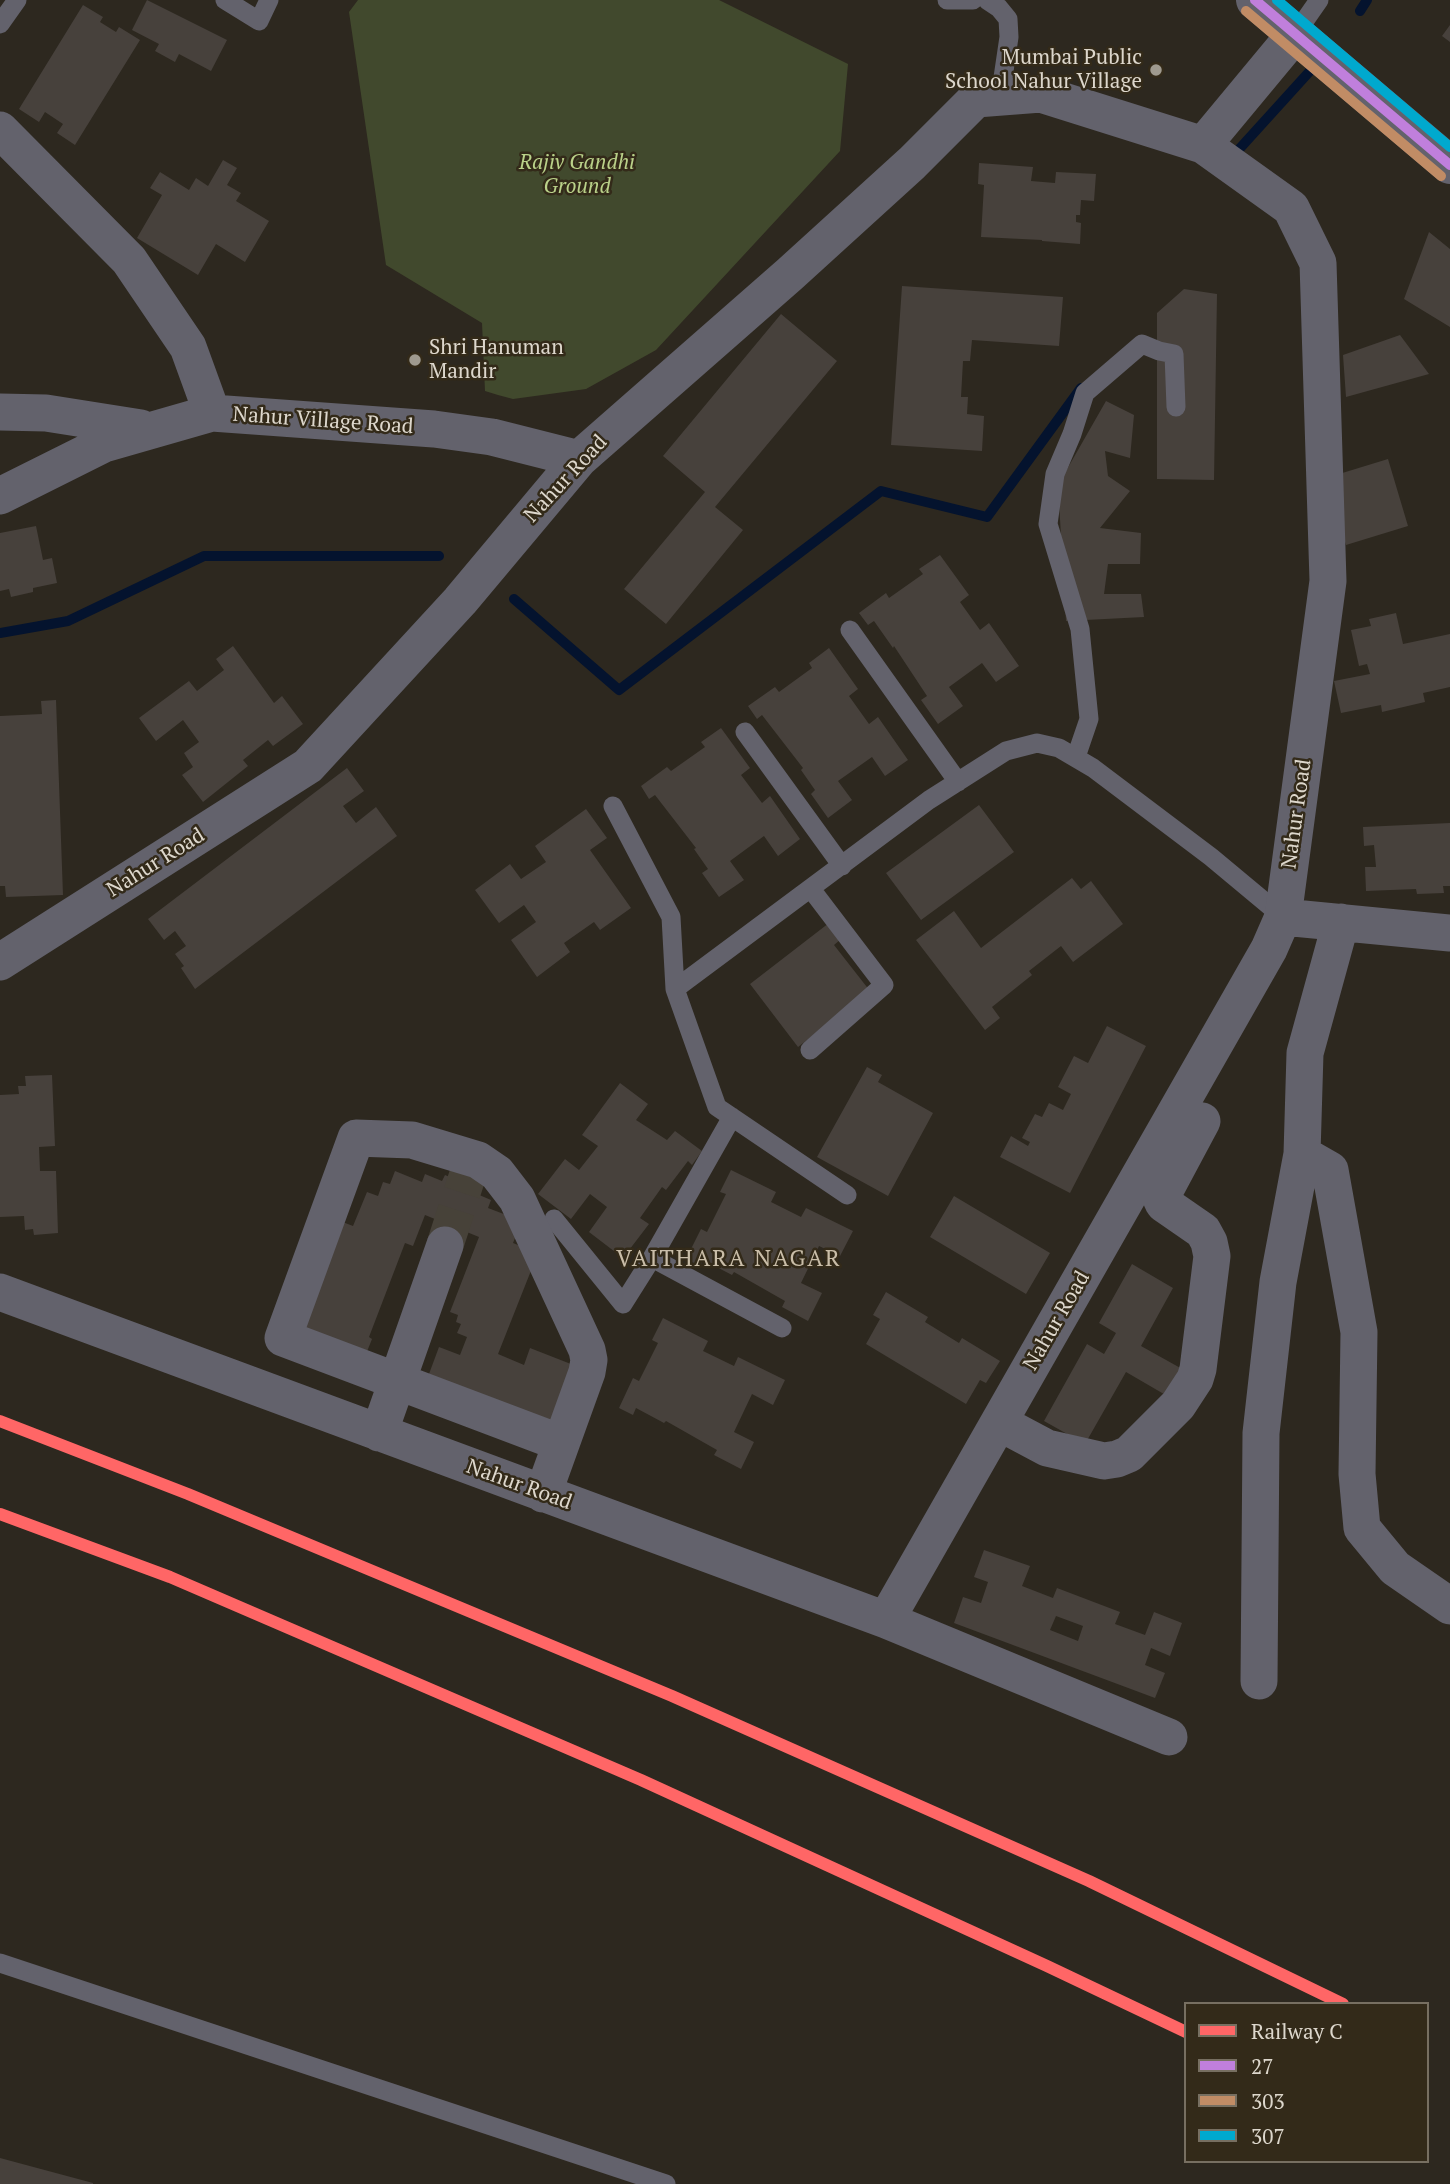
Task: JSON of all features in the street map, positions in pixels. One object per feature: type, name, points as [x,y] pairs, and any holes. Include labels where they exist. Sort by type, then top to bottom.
[{"type":"street","points":[[1255,0],[1450,165]]},
{"type":"street","points":[[1203,145],[1296,33]]},
{"type":"street","name":"Nahur Road","points":[[0,962],[308,766],[460,601],[579,459],[912,163],[976,99],[1041,94],[1203,145],[1291,208],[1318,263],[1328,581],[1283,917],[1171,1149],[1000,1423],[886,1620],[0,1292]]},
{"type":"street","name":"Nahur Village Road","points":[[0,130],[129,260],[188,346],[212,413],[446,430],[492,437],[579,459]]},
{"type":"street","points":[[0,412],[46,413],[153,430]]},
{"type":"street","points":[[0,496],[104,444],[212,413]]},
{"type":"street","points":[[1283,917],[1450,933]]},
{"type":"street","points":[[1259,1681],[1261,1433],[1278,1282],[1302,1154],[1305,1053],[1341,922]]},
{"type":"street","points":[[1000,1423],[1047,1448],[1104,1461],[1129,1454],[1178,1405],[1195,1379],[1198,1369],[1212,1256],[1209,1241],[1203,1231],[1162,1201],[1171,1149],[1202,1121]]},
{"type":"street","points":[[543,1494],[587,1372],[587,1350],[517,1199],[497,1173],[478,1160],[471,1166],[412,1140],[356,1138],[283,1338],[561,1443]]},
{"type":"street","points":[[1302,1154],[1330,1170],[1359,1332],[1357,1474],[1362,1528],[1395,1567],[1450,1606]]},
{"type":"street","points":[[379,1433],[445,1245]]},
{"type":"street","points":[[886,1620],[1169,1737]]},
{"type":"lane","points":[[0,24],[17,0]]},
{"type":"lane","points":[[225,0],[259,20],[269,0]]},
{"type":"lane","points":[[947,0],[973,0]]},
{"type":"lane","points":[[987,0],[999,8],[1008,19],[1009,37],[1000,98]]},
{"type":"lane","points":[[1296,33],[1319,0]]},
{"type":"lane","points":[[1076,757],[1089,719],[1080,629],[1048,524],[1055,474],[1085,393],[1142,344],[1174,354],[1176,407]]},
{"type":"lane","points":[[850,630],[958,782]]},
{"type":"lane","points":[[744,732],[842,866]]},
{"type":"lane","points":[[676,989],[929,800],[1006,751],[1037,743],[1059,748],[1093,768],[1210,857],[1283,917]]},
{"type":"lane","points":[[613,806],[671,917],[676,989],[717,1107],[847,1195]]},
{"type":"lane","points":[[810,1050],[884,985],[811,889]]},
{"type":"lane","points":[[554,1219],[623,1304],[732,1117]]},
{"type":"lane","points":[[652,1258],[782,1328]]},
{"type":"lane","points":[[0,1962],[666,2184]]},
{"type":"green space","name":"Rajiv Gandhi Ground","points":[[358,0],[719,0],[848,64],[840,151],[656,350],[586,389],[513,399],[485,391],[482,323],[386,265],[349,12]]},
{"type":"building","points":[[147,0],[227,40],[211,71],[179,54],[175,62],[155,51],[159,44],[132,30]]},
{"type":"building","points":[[83,5],[103,17],[100,22],[116,32],[119,27],[140,40],[75,145],[57,133],[63,124],[45,112],[39,122],[19,109]]},
{"type":"building","points":[[1450,25],[1450,42],[1442,36]]},
{"type":"building","points":[[223,160],[237,168],[227,185],[241,193],[236,201],[269,221],[245,262],[216,244],[198,275],[137,238],[162,195],[150,188],[160,172],[189,190],[196,178],[208,186]]},
{"type":"building","points":[[979,163],[1033,167],[1031,181],[1055,183],[1056,172],[1096,174],[1094,201],[1081,200],[1080,215],[1076,215],[1076,222],[1081,223],[1080,244],[981,237],[984,185],[978,184]]},
{"type":"building","points":[[1429,232],[1450,249],[1450,327],[1404,299]]},
{"type":"building","points":[[902,286],[1063,297],[1059,346],[972,340],[970,361],[963,361],[961,397],[968,397],[967,414],[984,416],[982,451],[891,445]]},
{"type":"building","points":[[1184,289],[1217,294],[1214,480],[1157,479],[1157,313]]},
{"type":"building","points":[[781,314],[837,361],[715,507],[743,530],[666,624],[624,589],[705,492],[663,456]]},
{"type":"building","points":[[1400,335],[1429,374],[1346,397],[1343,355]]},
{"type":"building","points":[[1106,401],[1134,415],[1130,458],[1105,451],[1108,476],[1130,491],[1100,528],[1141,533],[1140,564],[1108,564],[1104,594],[1141,594],[1144,617],[1066,621],[1058,485]]},
{"type":"building","points":[[1388,459],[1408,526],[1346,545],[1326,478]]},
{"type":"building","points":[[36,526],[43,560],[52,558],[57,583],[33,588],[33,592],[11,597],[9,589],[0,591],[0,533]]},
{"type":"building","points":[[940,555],[969,595],[960,602],[980,630],[989,623],[1019,666],[996,682],[982,663],[949,687],[963,706],[938,724],[921,700],[927,696],[894,646],[893,648],[874,621],[868,625],[859,613],[886,593],[889,598],[923,574],[919,569]]},
{"type":"building","points":[[1396,613],[1403,644],[1450,634],[1450,687],[1423,693],[1425,702],[1382,712],[1381,705],[1341,713],[1334,681],[1370,674],[1367,664],[1359,666],[1351,630],[1371,626],[1369,619]]},
{"type":"building","points":[[233,646],[274,703],[282,696],[303,724],[273,746],[268,740],[243,760],[248,766],[203,802],[182,775],[193,767],[184,753],[199,742],[183,720],[156,741],[139,718],[189,681],[197,691],[224,670],[216,659]]},
{"type":"building","points":[[829,648],[858,689],[849,696],[869,724],[878,717],[908,760],[885,776],[872,757],[838,781],[852,800],[828,818],[811,794],[815,790],[801,770],[803,768],[762,715],[757,719],[748,706],[775,687],[779,692],[812,668],[809,663]]},
{"type":"building","points":[[56,700],[63,895],[6,897],[5,886],[0,886],[0,716],[42,714],[41,701]]},
{"type":"building","points":[[721,728],[750,768],[741,775],[762,803],[770,796],[800,839],[778,856],[764,836],[730,861],[744,880],[719,897],[702,873],[708,869],[694,849],[696,848],[655,795],[649,799],[641,786],[667,767],[671,771],[705,747],[701,742]]},
{"type":"building","points":[[347,768],[364,791],[343,806],[356,823],[376,807],[397,836],[195,989],[175,954],[186,946],[175,931],[164,940],[148,919]]},
{"type":"building","points":[[979,805],[1014,852],[921,920],[886,873]]},
{"type":"building","points":[[586,809],[607,838],[590,850],[631,908],[600,930],[594,922],[564,943],[570,952],[537,977],[511,940],[536,922],[524,905],[499,923],[475,890],[510,864],[521,879],[546,862],[535,846]]},
{"type":"building","points":[[1450,823],[1450,886],[1443,886],[1444,893],[1417,894],[1416,889],[1366,891],[1365,867],[1376,867],[1374,845],[1364,846],[1363,827]]},
{"type":"building","points":[[1072,878],[1081,889],[1091,881],[1123,924],[1073,962],[1061,946],[1029,971],[1032,975],[992,1007],[1000,1018],[985,1030],[916,940],[954,911],[981,948]]},
{"type":"building","points":[[829,923],[841,939],[834,945],[870,991],[798,1047],[750,984]]},
{"type":"building","points":[[1107,1026],[1146,1046],[1070,1193],[1000,1157],[1011,1136],[1028,1146],[1030,1142],[1022,1138],[1035,1114],[1042,1117],[1049,1103],[1063,1110],[1071,1094],[1058,1087],[1074,1056],[1088,1063]]},
{"type":"building","points":[[867,1067],[882,1075],[878,1082],[933,1113],[888,1196],[817,1157]]},
{"type":"building","points":[[52,1075],[55,1146],[39,1147],[40,1171],[56,1171],[58,1233],[34,1235],[33,1229],[25,1230],[24,1216],[0,1217],[0,1095],[19,1094],[18,1086],[26,1086],[25,1076]]},
{"type":"building","points":[[620,1083],[648,1104],[636,1120],[667,1140],[675,1131],[702,1151],[692,1165],[688,1161],[666,1190],[662,1187],[640,1218],[649,1224],[623,1258],[589,1232],[607,1207],[590,1194],[571,1219],[538,1194],[565,1159],[579,1170],[598,1146],[582,1135]]},
{"type":"building","points":[[731,1170],[776,1192],[771,1202],[801,1217],[806,1208],[853,1231],[840,1256],[819,1246],[801,1283],[822,1293],[808,1321],[782,1307],[785,1301],[734,1272],[732,1275],[703,1260],[700,1266],[686,1259],[701,1229],[707,1232],[726,1194],[720,1192]]},
{"type":"building","points":[[395,1171],[422,1182],[425,1174],[442,1181],[445,1175],[479,1189],[477,1194],[491,1200],[488,1208],[522,1221],[513,1243],[538,1253],[498,1354],[524,1365],[530,1348],[576,1366],[551,1431],[426,1382],[439,1347],[460,1355],[467,1337],[457,1333],[461,1324],[456,1322],[458,1315],[450,1312],[479,1237],[425,1215],[413,1246],[405,1243],[369,1337],[372,1339],[364,1359],[296,1335],[340,1221],[353,1226],[367,1192],[378,1196],[383,1182],[390,1184]]},
{"type":"building","points":[[954,1196],[1050,1253],[1026,1294],[930,1237]]},
{"type":"building","points":[[1132,1264],[1173,1288],[1141,1346],[1184,1370],[1169,1397],[1126,1372],[1085,1444],[1044,1421],[1087,1344],[1104,1354],[1116,1333],[1099,1323]]},
{"type":"building","points":[[886,1292],[928,1317],[925,1322],[959,1343],[962,1338],[1000,1361],[986,1383],[980,1380],[966,1404],[866,1344],[880,1319],[873,1315]]},
{"type":"building","points":[[663,1318],[708,1341],[703,1351],[734,1366],[738,1357],[785,1380],[773,1405],[752,1394],[734,1432],[754,1442],[741,1469],[714,1455],[717,1450],[666,1421],[664,1423],[636,1408],[633,1415],[619,1408],[633,1378],[639,1381],[658,1343],[652,1340]]},
{"type":"building","points":[[984,1550],[1030,1566],[1022,1586],[1053,1598],[1057,1588],[1120,1612],[1115,1624],[1145,1635],[1154,1612],[1182,1623],[1170,1656],[1151,1648],[1145,1665],[1165,1673],[1155,1698],[954,1623],[963,1597],[981,1603],[988,1582],[974,1577]],"holes":[[[1056,1616],[1083,1626],[1078,1641],[1050,1630]]]},
{"type":"building","points":[[0,2158],[93,2183],[93,2184],[0,2184]]},
{"type":"waterway","points":[[1360,11],[1367,0]]},
{"type":"waterway","points":[[1232,157],[1310,71]]},
{"type":"waterway","points":[[514,599],[619,690],[881,491],[987,517],[1081,388]]},
{"type":"waterway","points":[[0,633],[68,621],[204,556],[439,556]]},
{"type":"tunnel","points":[[445,1245],[468,1174]]},
{"type":"rail line","name":"C","points":[[0,1421],[188,1494],[672,1696],[1089,1881],[1339,2002]]},
{"type":"rail line","name":"C","points":[[0,1514],[170,1577],[641,1780],[1184,2031]]},
{"type":"transit line","name":"27","points":[[1255,0],[1450,165]]},
{"type":"transit line","name":"307","points":[[1277,0],[1450,147]]},
{"type":"transit line","name":"303","points":[[1246,11],[1441,176]]},
{"type":"place","name":"Mumbai Public School Nahur Village","points":[[1156,70]]},
{"type":"place","name":"Shri Hanuman Mandir","points":[[415,360]]},
{"type":"district","name":"VAITHARA NAGAR","points":[[729,1259]]}]
